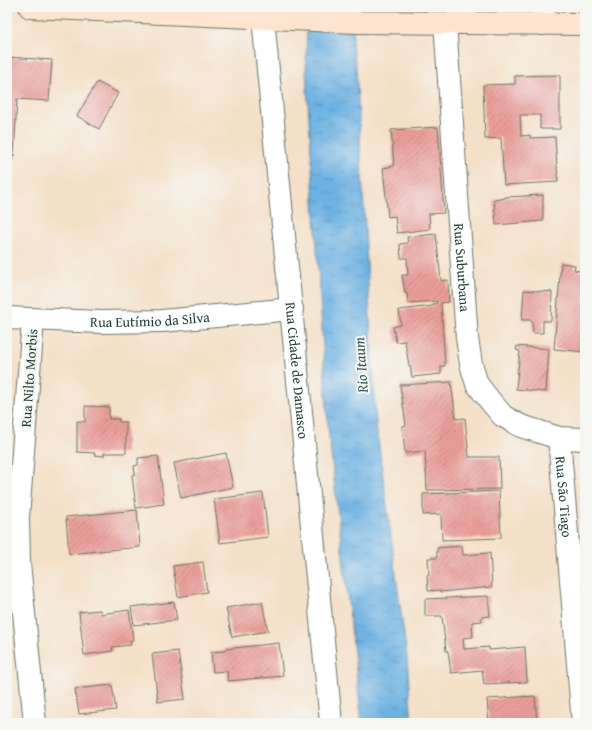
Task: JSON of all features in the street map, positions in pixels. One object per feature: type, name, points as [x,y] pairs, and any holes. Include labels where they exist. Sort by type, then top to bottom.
[{"type":"main road","points":[[30,7],[357,22],[445,23],[544,16],[585,24]]},
{"type":"street","name":"Rua Cidade de Damasco","points":[[263,18],[331,723]]},
{"type":"street","name":"Rua Suburbana","points":[[445,23],[467,338],[471,364],[477,384],[503,416],[521,426],[559,438],[585,439]]},
{"type":"street","name":"Rua Eutímio da Silva","points":[[7,318],[101,322],[162,321],[292,309]]},
{"type":"street","name":"Rua Nilto Morbis","points":[[33,320],[18,518],[19,563],[35,723]]},
{"type":"street","name":"Rua São Tiago","points":[[559,438],[583,723]]},
{"type":"water","name":"Rio Itaum","points":[[307,7],[356,7],[352,47],[356,66],[376,424],[407,657],[412,723],[362,723],[328,428],[306,71]]},
{"type":"building","points":[[7,57],[52,60],[49,101],[17,99],[14,156],[13,155],[12,162],[7,162]]},
{"type":"building","points":[[560,75],[560,129],[540,129],[540,115],[520,115],[521,136],[530,135],[530,138],[555,137],[558,182],[504,185],[501,138],[485,139],[483,85],[515,84],[515,76]]},
{"type":"building","points":[[97,82],[118,93],[99,129],[77,116]]},
{"type":"building","points":[[438,127],[444,213],[429,214],[430,229],[397,233],[395,216],[388,217],[383,168],[394,166],[391,130]]},
{"type":"building","points":[[543,195],[543,221],[496,225],[494,200],[505,197]]},
{"type":"building","points":[[436,234],[441,281],[448,280],[449,302],[441,303],[445,366],[441,366],[441,374],[412,377],[405,341],[396,342],[393,327],[401,325],[399,310],[433,306],[433,304],[437,303],[437,301],[408,303],[402,275],[408,275],[407,258],[401,258],[400,244],[408,243],[407,237]]},
{"type":"building","points":[[561,263],[575,265],[574,270],[585,272],[585,352],[554,349]]},
{"type":"building","points":[[524,290],[552,292],[551,321],[543,321],[543,333],[533,333],[532,320],[522,320]]},
{"type":"building","points":[[517,346],[549,349],[546,392],[516,389],[520,351],[516,350]]},
{"type":"building","points":[[451,382],[456,419],[465,418],[469,457],[499,457],[500,489],[427,490],[425,451],[405,453],[402,426],[406,425],[400,385]]},
{"type":"building","points":[[85,406],[109,407],[109,419],[119,419],[119,422],[126,422],[126,453],[104,453],[104,456],[94,455],[95,453],[77,452],[77,421],[85,422]]},
{"type":"building","points":[[226,453],[233,487],[181,498],[174,463]]},
{"type":"building","points":[[158,456],[164,504],[136,508],[132,475],[135,474],[134,466],[138,465],[138,458]]},
{"type":"building","points":[[499,491],[501,538],[442,540],[441,514],[423,515],[423,494]]},
{"type":"building","points":[[263,493],[268,537],[220,543],[214,499]]},
{"type":"building","points":[[137,510],[140,547],[69,554],[66,517]]},
{"type":"building","points":[[462,546],[463,555],[490,553],[492,587],[440,592],[440,590],[428,591],[428,558],[437,558],[437,548]]},
{"type":"building","points":[[203,562],[207,592],[178,597],[173,566]]},
{"type":"building","points":[[488,596],[490,616],[481,617],[482,621],[472,622],[473,637],[463,638],[464,649],[489,647],[489,650],[525,647],[527,682],[484,684],[482,670],[451,673],[448,651],[446,651],[442,616],[425,616],[425,599]]},
{"type":"building","points":[[174,602],[177,620],[134,625],[131,607]]},
{"type":"building","points":[[262,602],[268,631],[232,637],[226,608]]},
{"type":"building","points":[[100,610],[101,614],[129,610],[133,640],[130,640],[131,645],[112,647],[113,651],[84,655],[79,612]]},
{"type":"building","points":[[279,643],[283,676],[228,681],[227,671],[213,672],[211,652]]},
{"type":"building","points":[[178,651],[185,699],[158,702],[152,654]]},
{"type":"building","points":[[112,685],[116,710],[79,714],[75,689]]},
{"type":"building","points":[[535,696],[537,723],[489,723],[487,699]]}]
